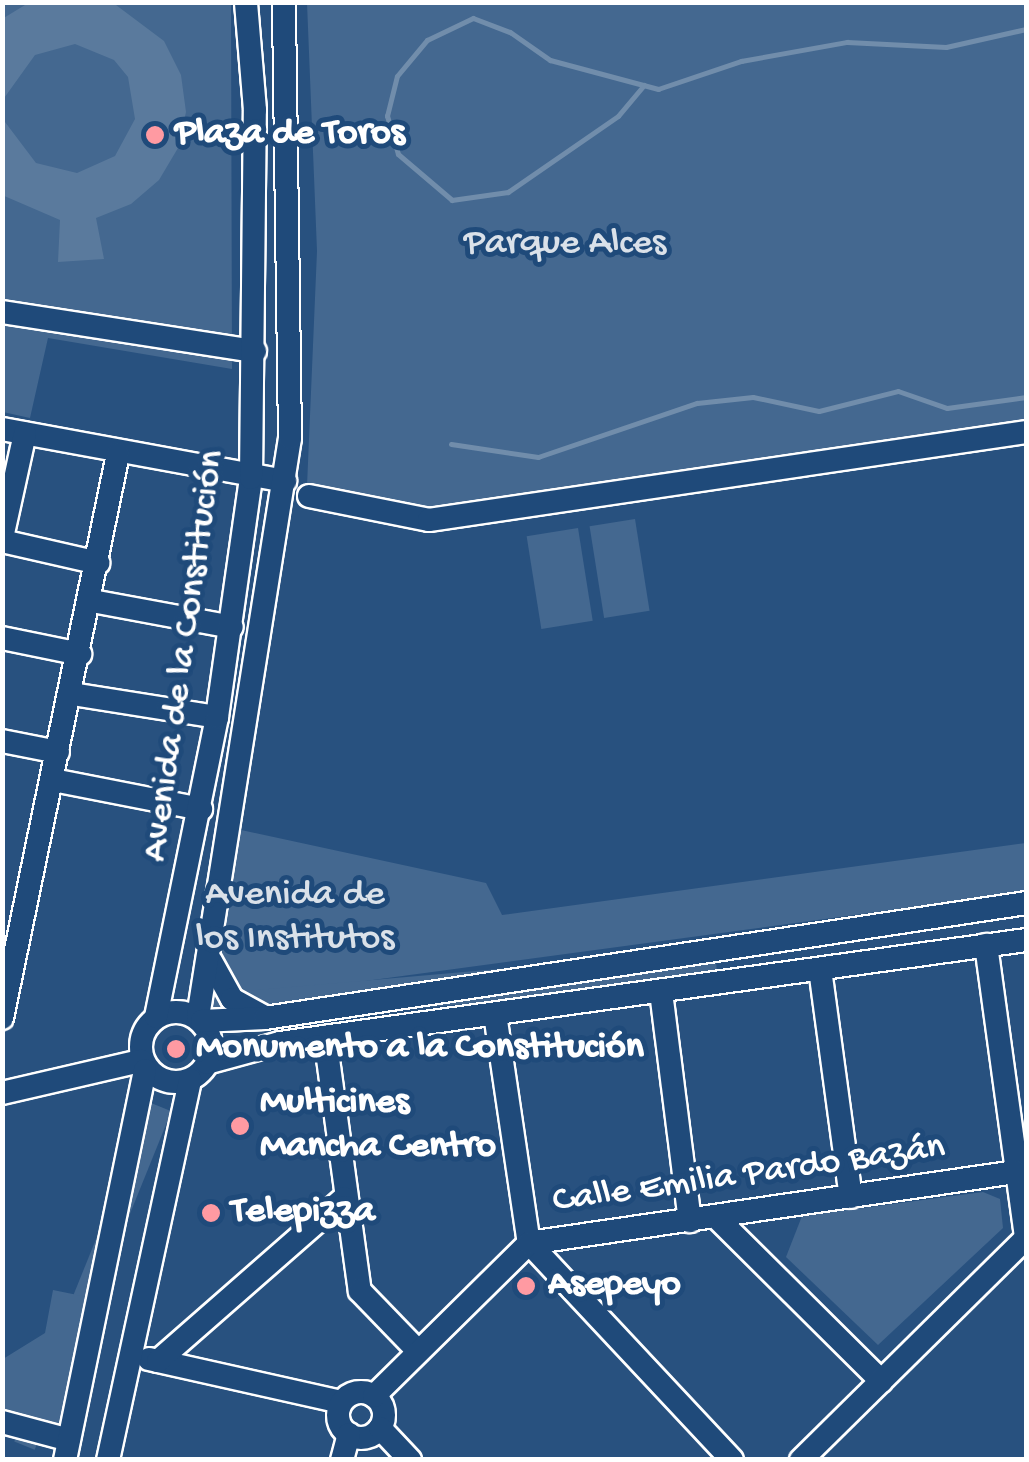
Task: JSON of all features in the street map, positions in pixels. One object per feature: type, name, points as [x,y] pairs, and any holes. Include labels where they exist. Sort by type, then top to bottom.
[{"type":"street","name":"Avenida de la Constitución","points":[[156,1017],[201,809],[232,627],[251,478],[255,110],[246,2]]},
{"type":"street","name":"Avenida de la Constitución","points":[[200,1019],[286,481],[292,111],[284,2]]},
{"type":"street","points":[[2,312],[255,352]]},
{"type":"street","points":[[98,563],[2,539],[14,431],[118,454],[286,481]]},
{"type":"street","points":[[309,496],[429,520],[1026,432]]},
{"type":"street","points":[[2,1018],[14,906],[52,780],[72,694],[118,454]]},
{"type":"street","points":[[92,601],[232,627]]},
{"type":"street","points":[[2,638],[80,654]]},
{"type":"street","points":[[72,694],[217,717]]},
{"type":"street","points":[[2,742],[58,752]]},
{"type":"street","points":[[52,780],[201,809]]},
{"type":"street","points":[[2,1422],[68,1450],[156,1017],[266,1018],[1026,903]]},
{"type":"street","points":[[108,1460],[190,1080],[207,1062],[325,1037],[1026,940]]},
{"type":"street","points":[[801,1460],[1026,1238],[986,945]]},
{"type":"street","points":[[715,950],[718,982]]},
{"type":"street","points":[[211,961],[232,999],[266,1018]]},
{"type":"street","points":[[820,968],[851,1197]]},
{"type":"street","points":[[661,992],[690,1222]]},
{"type":"street","points":[[495,1014],[529,1243],[732,1460]]},
{"type":"street","points":[[200,1019],[207,1062]]},
{"type":"street","points":[[325,1037],[344,1198],[360,1291],[417,1350]]},
{"type":"street","points":[[2,1093],[143,1066],[164,1081],[190,1080]]},
{"type":"street","name":"Calle Emilia Pardo Bazán","points":[[374,1396],[529,1243],[1017,1172]]},
{"type":"street","points":[[158,1361],[344,1198]]},
{"type":"street","points":[[716,1217],[880,1381]]},
{"type":"street","points":[[128,1356],[341,1402],[356,1392],[374,1396],[384,1411],[380,1428]]},
{"type":"street","points":[[341,1402],[338,1420],[349,1434]]},
{"type":"street","points":[[349,1434],[380,1428]]},
{"type":"street","points":[[380,1428],[410,1460]]},
{"type":"street","points":[[342,1460],[349,1434]]},
{"type":"green space","points":[[3,3],[231,3],[232,369],[48,338],[30,418],[3,412]]},
{"type":"green space","name":"Parque Alces","points":[[307,3],[1026,3],[1026,425],[433,511],[307,486],[317,251]]},
{"type":"green space","points":[[635,519],[650,611],[604,618],[590,526]]},
{"type":"green space","points":[[578,528],[593,621],[541,629],[527,536]]},
{"type":"green space","name":"Avenida de los Institutos","points":[[232,828],[486,883],[502,915],[1026,843],[1026,892],[232,999],[211,961]]},
{"type":"green space","points":[[715,950],[718,982],[207,1027],[204,995]]},
{"type":"green space","points":[[151,1103],[171,1111],[35,1450],[14,1441]]},
{"type":"green space","points":[[983,1192],[1000,1199],[1003,1228],[878,1345],[786,1257],[802,1216]]},
{"type":"green space","points":[[53,1290],[97,1299],[69,1440],[3,1422],[3,1359],[45,1333]]},
{"type":"building","name":"Plaza de Toros","points":[[30,2],[112,2],[164,41],[181,75],[186,112],[178,148],[159,180],[131,204],[96,218],[104,259],[58,262],[60,220],[2,195],[2,118],[36,163],[77,173],[115,156],[135,119],[128,77],[114,60],[75,44],[35,55],[2,101],[2,19]]},
{"type":"waterway","points":[[644,85],[618,116],[508,192],[452,200],[398,154],[387,116],[397,76],[427,40],[473,18],[510,32],[550,60],[658,89],[741,61],[847,42],[946,47],[1026,29]]},
{"type":"waterway","points":[[451,444],[538,457],[697,403],[753,397],[819,411],[898,391],[947,408],[1026,397]]},
{"type":"place","name":"Plaza de Toros","points":[[155,135]]},
{"type":"place","name":"Monumento a la Constitución","points":[[176,1049]]},
{"type":"place","name":"Multicines Mancha Centro","points":[[240,1126]]},
{"type":"place","name":"Telepizza","points":[[211,1213]]},
{"type":"place","name":"Asepeyo","points":[[526,1286]]}]
